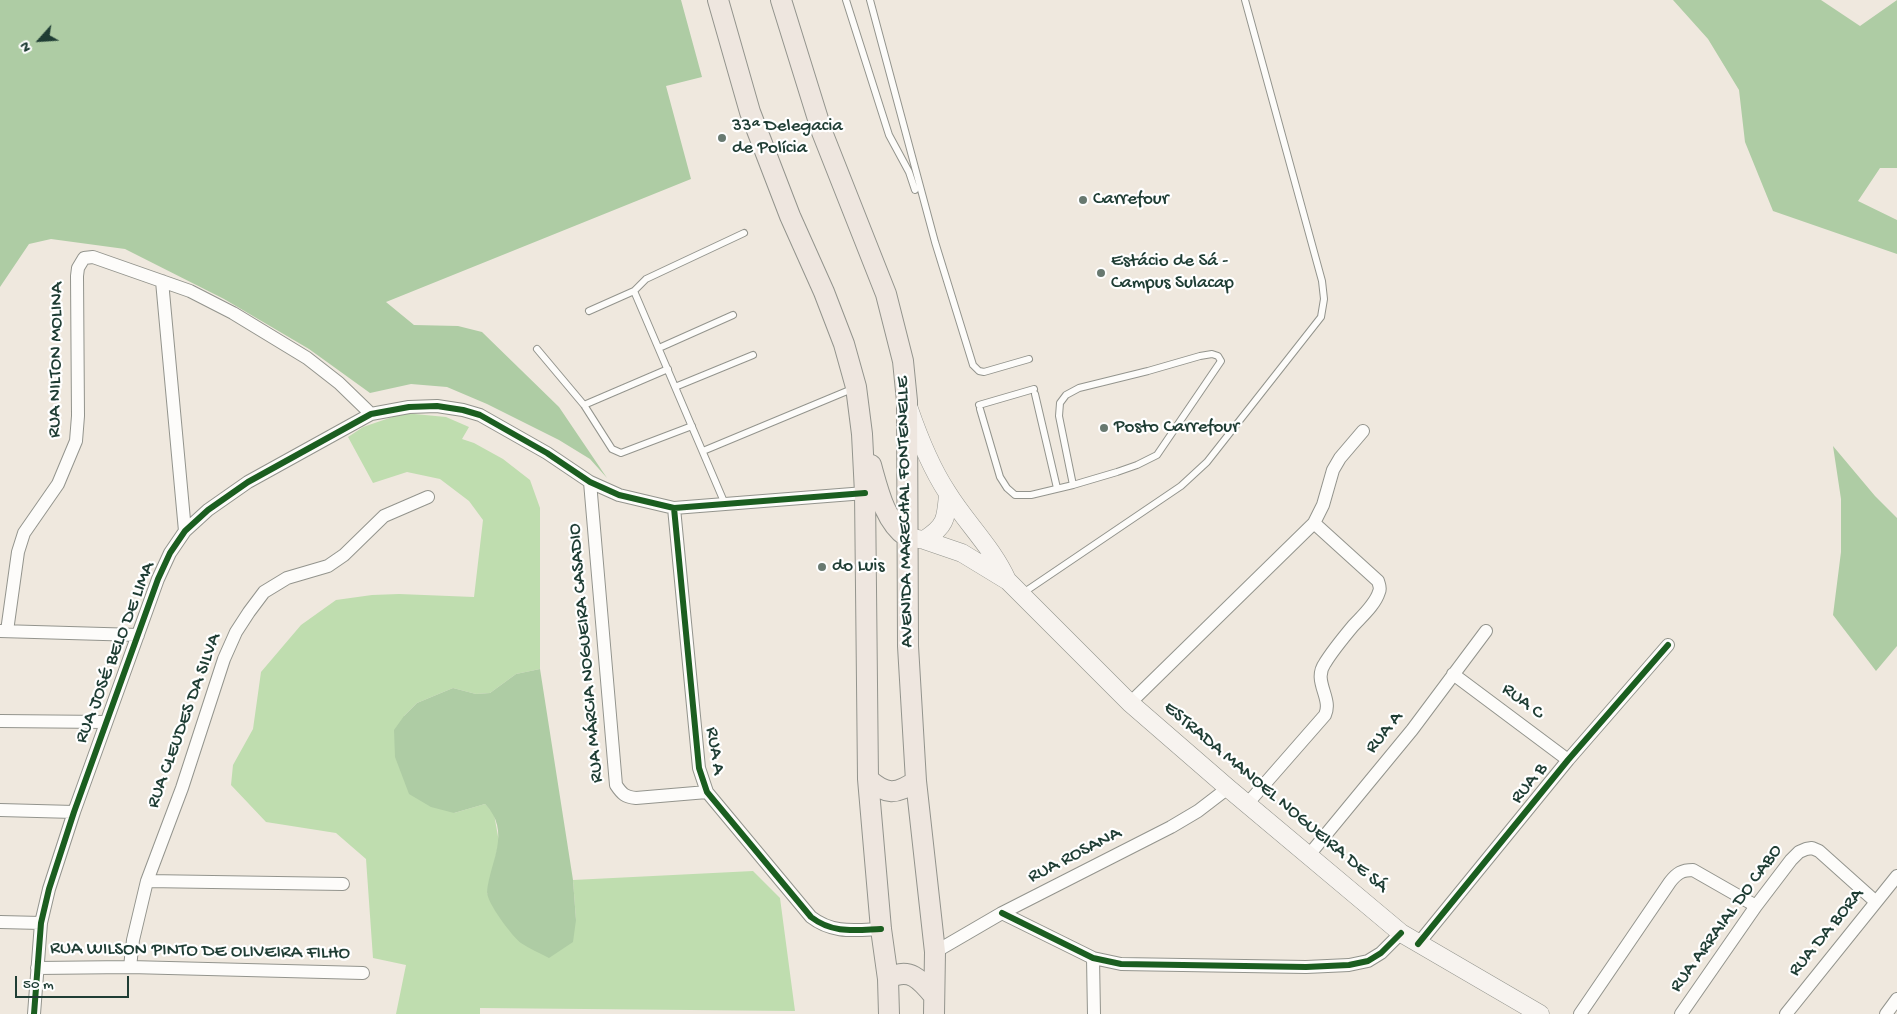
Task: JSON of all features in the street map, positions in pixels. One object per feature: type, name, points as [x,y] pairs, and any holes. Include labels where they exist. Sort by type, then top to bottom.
[{"type":"main road","points":[[718,0],[750,112],[790,216],[824,292],[844,344],[856,387],[862,434],[865,493],[868,779],[890,1014]]},
{"type":"main road","name":"AVENIDA MARECHAL FONTENELLE","points":[[786,5],[822,132],[886,294],[903,361],[916,539],[908,646],[916,781],[935,952],[934,1005]]},
{"type":"main road","name":"ESTRADA MANOEL NOGUEIRA DE SÁ","points":[[907,401],[919,438],[932,466],[948,494],[990,548],[1008,580],[1130,703],[1401,933],[1540,1014]]},
{"type":"main road","points":[[862,434],[878,491],[896,527],[916,539],[940,529],[946,513],[948,494]]},
{"type":"main road","name":"ESTRADA MANOEL NOGUEIRA DE SÁ","points":[[916,539],[962,553],[1008,580]]},
{"type":"main road","points":[[868,779],[886,791],[894,792],[906,788],[916,781]]},
{"type":"main road","points":[[888,979],[896,974],[914,976],[923,983],[934,1005]]},
{"type":"street","name":"RUA NILTON MOLINA","points":[[4,631],[18,552],[24,533],[58,484],[76,441],[78,268],[84,258],[93,257],[190,291],[233,313],[307,358],[339,383],[371,414]]},
{"type":"street","points":[[162,281],[185,531]]},
{"type":"street","name":"RUA JOSÉ BELO DE LIMA","points":[[34,1014],[41,922],[74,812],[158,579],[170,553],[185,531],[208,510],[248,482],[371,414],[408,407],[437,406],[480,415],[547,453],[590,482],[619,495],[674,508],[865,493]]},
{"type":"street","points":[[1130,703],[1314,523],[1323,505],[1333,470],[1340,458],[1363,431]]},
{"type":"street","name":"RUA MÁRCIA NOGUEIRA CASADIO","points":[[590,482],[616,785],[621,793],[627,797],[636,798],[707,792]]},
{"type":"street","name":"RUA CLEUDES DA SILVA","points":[[130,967],[133,940],[147,881],[182,788],[224,659],[236,632],[264,592],[287,578],[328,566],[344,555],[384,516],[428,497]]},
{"type":"street","name":"RUA A","points":[[674,508],[698,768],[707,792],[811,917],[822,925],[843,930],[881,929]]},
{"type":"street","points":[[1248,804],[1324,715],[1327,709],[1327,702],[1320,675],[1323,666],[1345,636],[1375,601],[1380,587],[1378,581],[1314,523]]},
{"type":"street","points":[[4,631],[138,635]]},
{"type":"street","name":"RUA A","points":[[1309,855],[1412,730],[1486,631]]},
{"type":"street","name":"RUA B","points":[[1418,944],[1568,760],[1668,646]]},
{"type":"street","name":"RUA C","points":[[1453,674],[1568,760]]},
{"type":"street","points":[[0,721],[105,722]]},
{"type":"street","name":"RUA ROSANA","points":[[935,952],[1002,913],[1171,827],[1198,811],[1228,788]]},
{"type":"street","points":[[0,810],[74,812]]},
{"type":"street","name":"RUA ARRAIAL DO CABO","points":[[1681,1014],[1756,906],[1799,852],[1812,848],[1819,851],[1876,902]]},
{"type":"street","points":[[1580,1014],[1677,873],[1684,870],[1693,870],[1756,906]]},
{"type":"street","name":"RUA DA BORA","points":[[1786,1014],[1897,876]]},
{"type":"street","points":[[147,881],[343,884]]},
{"type":"street","points":[[1002,913],[1092,958],[1122,964],[1296,967],[1349,965],[1368,961],[1381,953],[1401,933]]},
{"type":"street","points":[[0,922],[41,922]]},
{"type":"street","points":[[1092,958],[1094,1014]]},
{"type":"street","name":"RUA WILSON PINTO DE OLIVEIRA FILHO","points":[[37,968],[130,967],[363,973]]},
{"type":"street","points":[[1886,1014],[1897,999]]},
{"type":"lane","points":[[846,0],[889,135],[909,172],[915,190]]},
{"type":"lane","points":[[870,0],[930,224],[973,365],[978,371],[984,372],[1029,359]]},
{"type":"lane","points":[[1021,594],[1181,486],[1207,462],[1321,317],[1324,299],[1322,281],[1245,0]]},
{"type":"lane","points":[[589,311],[634,291],[646,279],[744,233]]},
{"type":"lane","points":[[634,291],[725,505]]},
{"type":"lane","points":[[659,348],[733,315]]},
{"type":"lane","points":[[537,349],[584,405],[612,449],[616,452],[621,453],[692,426]]},
{"type":"lane","points":[[1057,488],[1034,391],[980,407],[1000,477],[1007,488],[1016,495],[1031,495],[1073,485],[1137,465],[1156,455],[1222,361],[1218,356],[1212,354],[1200,356],[1079,388],[1066,395],[1060,403],[1059,416],[1073,485]]},
{"type":"lane","points":[[675,387],[753,355]]},
{"type":"lane","points":[[584,405],[668,370]]},
{"type":"lane","points":[[703,451],[856,387]]},
{"type":"green space","points":[[0,0],[681,0],[702,77],[666,86],[691,179],[386,302],[414,325],[458,326],[482,332],[559,407],[607,478],[590,459],[559,440],[487,404],[447,387],[411,384],[370,393],[309,349],[224,299],[125,249],[51,239],[29,244],[0,287]]},
{"type":"green space","points":[[1673,0],[1821,0],[1860,26],[1897,0],[1897,168],[1880,168],[1858,201],[1897,220],[1897,254],[1773,211],[1745,142],[1739,90],[1708,39]]},
{"type":"green space","points":[[404,413],[446,417],[469,427],[462,439],[474,443],[503,459],[530,480],[540,508],[540,669],[516,674],[490,693],[476,694],[453,688],[417,703],[404,716],[454,813],[485,804],[494,814],[499,842],[487,894],[576,920],[573,880],[753,871],[780,898],[795,1011],[480,1008],[480,1014],[396,1014],[406,965],[373,958],[366,859],[336,833],[266,822],[231,785],[233,765],[253,729],[261,672],[301,625],[336,600],[372,595],[399,594],[474,597],[483,520],[469,501],[440,479],[407,472],[373,483],[348,437],[363,427]]},
{"type":"green space","points":[[1833,446],[1875,496],[1897,518],[1897,646],[1876,671],[1833,615],[1841,552],[1841,499]]},
{"type":"green space","points":[[540,669],[573,880],[576,920],[573,942],[549,958],[524,945],[517,939],[506,927],[488,897],[487,892],[498,836],[497,825],[493,815],[485,804],[454,813],[431,807],[409,794],[395,757],[394,730],[417,703],[453,688],[476,694],[490,693],[516,674]]},
{"type":"cycle path","points":[[34,1014],[41,923],[49,889],[74,812],[158,579],[170,553],[185,531],[208,510],[248,482],[371,414],[409,407],[437,406],[480,415],[547,453],[590,482],[619,495],[674,508],[865,493]]},
{"type":"cycle path","points":[[674,508],[699,768],[707,792],[811,917],[836,929],[881,929]]},
{"type":"cycle path","points":[[1418,944],[1568,760],[1668,645]]},
{"type":"cycle path","points":[[1002,913],[1093,958],[1121,964],[1306,967],[1349,965],[1368,961],[1381,953],[1401,933]]},
{"type":"place","name":"33ª Delegacia de Polícia","points":[[722,138]]},
{"type":"place","name":"Carrefour","points":[[1083,200]]},
{"type":"place","name":"Estácio de Sá - Campus Sulacap","points":[[1101,273]]},
{"type":"place","name":"Posto Carrefour","points":[[1104,428]]},
{"type":"place","name":"do Luis","points":[[822,567]]}]
